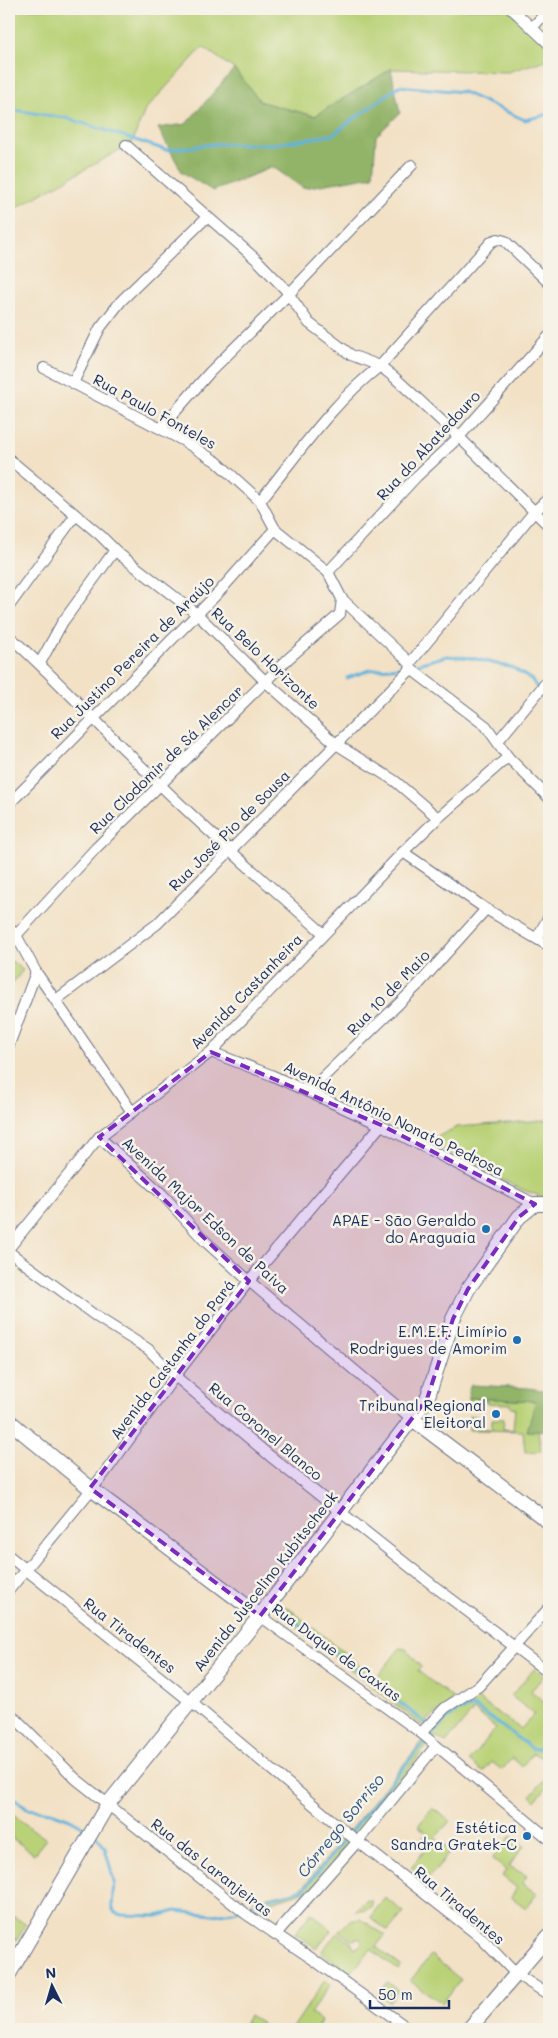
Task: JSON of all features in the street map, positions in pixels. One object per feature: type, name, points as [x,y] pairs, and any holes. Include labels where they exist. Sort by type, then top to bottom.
[{"type":"street","points":[[512,9],[549,44]]},
{"type":"street","points":[[532,28],[549,9]]},
{"type":"street","points":[[126,145],[258,262],[310,323],[351,355],[380,366],[459,437],[549,526]]},
{"type":"street","points":[[161,428],[210,372],[288,295],[412,165]]},
{"type":"street","points":[[73,383],[100,328],[121,301],[207,217]]},
{"type":"street","points":[[260,501],[336,406],[362,379],[380,366],[492,241],[498,239],[505,240],[549,283]]},
{"type":"street","name":"Rua do Abatedouro","points":[[328,572],[417,476],[459,437],[549,336]]},
{"type":"street","name":"Rua Paulo Fonteles","points":[[44,368],[161,428],[217,462],[260,501],[275,529],[328,572],[342,599],[411,666]]},
{"type":"street","name":"Rua Belo Horizonte","points":[[9,459],[115,550],[197,614],[266,682],[336,744],[395,781],[438,818]]},
{"type":"street","name":"Rua José Pio de Sousa","points":[[56,1000],[157,924],[336,744],[411,666],[534,512],[549,498]]},
{"type":"street","points":[[9,606],[75,516]]},
{"type":"street","name":"Rua Justino Pereira de Araújo","points":[[9,804],[197,614],[275,529]]},
{"type":"street","points":[[40,663],[62,623],[115,550]]},
{"type":"street","name":"Rua Clodomir de Sá Alencar","points":[[11,935],[96,848],[266,682],[307,642],[340,614],[342,599]]},
{"type":"street","points":[[9,636],[40,663],[161,785],[229,850],[324,933]]},
{"type":"street","points":[[411,666],[486,726],[508,757],[549,798]]},
{"type":"street","points":[[498,741],[549,679]]},
{"type":"street","name":"Avenida Castanheira","points":[[9,1248],[99,1137],[212,1052],[403,852],[438,818],[508,757]]},
{"type":"street","points":[[403,852],[486,909],[549,946]]},
{"type":"street","name":"Rua 10 de Maio","points":[[308,1092],[418,986],[486,909]]},
{"type":"street","points":[[537,938],[549,916]]},
{"type":"street","name":"Avenida Major Edson de Paiva","points":[[11,935],[132,1112]]},
{"type":"street","points":[[9,1046],[36,972]]},
{"type":"street","name":"Avenida Antônio Nonato Pedrosa","points":[[212,1052],[381,1125],[535,1204]]},
{"type":"street","name":"Avenida Castanha do Pará","points":[[9,1590],[90,1488],[104,1474],[175,1376],[249,1281],[381,1125]]},
{"type":"street","name":"Avenida Major Edson de Paiva","points":[[99,1137],[162,1194],[200,1236],[249,1281],[412,1418],[549,1522]]},
{"type":"street","points":[[535,1204],[549,1204]]},
{"type":"street","name":"Avenida Juscelino Kubitscheck","points":[[9,1974],[108,1804],[260,1616],[427,1399],[453,1319],[468,1289],[519,1217],[535,1204]]},
{"type":"street","name":"Rua Coronel Blanco","points":[[9,1252],[97,1318],[148,1349],[175,1376],[339,1511],[549,1673]]},
{"type":"street","name":"Rua Duque de Caxias","points":[[9,1421],[90,1488],[428,1740],[549,1839]]},
{"type":"street","name":"Rua Tiradentes","points":[[9,1556],[191,1702],[352,1837],[479,1936],[516,1974],[549,1996]]},
{"type":"street","points":[[275,1935],[428,1740],[445,1708],[479,1686],[549,1608]]},
{"type":"street","name":"Rua das Laranjeiras","points":[[9,1712],[76,1779],[246,1914],[311,1958],[409,2029]]},
{"type":"street","points":[[469,2029],[549,1936]]},
{"type":"highlighted area","points":[[211,1052],[381,1125],[535,1204],[519,1217],[468,1289],[453,1319],[427,1399],[260,1616],[90,1488],[249,1281],[99,1137]]},
{"type":"green space","points":[[9,9],[508,9],[549,46],[549,59],[508,72],[391,69],[315,116],[261,102],[234,69],[203,47],[145,110],[132,143],[9,212]]},
{"type":"green space","points":[[234,69],[261,102],[315,116],[391,69],[400,113],[376,136],[373,176],[303,188],[273,167],[213,191],[182,172],[158,128],[186,124]]},
{"type":"green space","points":[[9,959],[23,970],[9,988]]},
{"type":"green space","points":[[546,1120],[549,1122],[549,1199],[523,1190],[427,1142],[457,1127]]},
{"type":"green space","points":[[471,1385],[549,1391],[549,1430],[527,1431],[536,1401],[469,1398],[468,1391]]},
{"type":"green space","points":[[469,1398],[537,1401],[527,1431],[538,1431],[541,1451],[525,1452],[523,1431],[469,1430],[469,1416],[478,1416],[478,1428],[492,1429],[492,1419],[504,1419],[503,1429],[513,1430],[515,1408],[511,1407],[510,1404],[487,1403],[487,1401],[477,1400],[477,1404],[469,1404]]},
{"type":"green space","points":[[281,1607],[287,1607],[376,1678],[400,1648],[406,1649],[421,1667],[418,1671],[454,1699],[422,1725],[420,1724],[280,1614],[278,1610]]},
{"type":"green space","points":[[535,1668],[544,1676],[531,1691],[549,1706],[549,1762],[533,1753],[522,1766],[512,1758],[502,1770],[492,1762],[483,1772],[469,1761],[496,1728],[474,1710],[446,1743],[435,1736],[312,1889],[259,1906],[252,1900],[297,1891],[305,1885],[430,1732],[429,1730],[462,1701],[475,1697],[521,1729],[534,1714],[511,1696]]},
{"type":"green space","points":[[548,1775],[549,1784],[535,1801],[530,1796]]},
{"type":"green space","points":[[432,1808],[450,1821],[435,1838],[451,1851],[427,1880],[411,1867],[426,1849],[419,1843],[427,1833],[418,1826]]},
{"type":"green space","points":[[10,1813],[46,1839],[34,1854],[9,1836]]},
{"type":"green space","points":[[511,1836],[524,1846],[509,1866],[527,1876],[522,1883],[537,1894],[526,1908],[511,1897],[517,1888],[502,1876],[506,1870],[492,1859]]},
{"type":"green space","points":[[385,1898],[404,1912],[388,1931],[370,1917]]},
{"type":"green space","points":[[366,1900],[372,1901],[372,1907],[354,1912]]},
{"type":"green space","points":[[311,1913],[332,1930],[316,1948],[295,1933]]},
{"type":"green space","points":[[9,1914],[26,1924],[17,1940],[9,1935]]},
{"type":"green space","points":[[361,1919],[385,1935],[376,1947],[401,1966],[398,1970],[371,1949],[350,1974],[321,1952],[337,1933],[351,1942],[354,1948],[359,1947],[362,1942],[359,1938],[352,1940],[339,1931],[349,1921]]},
{"type":"green space","points":[[431,1955],[461,1980],[442,2003],[410,1981]]},
{"type":"green space","points":[[325,1980],[331,1984],[310,2013],[321,2021],[316,2029],[292,2029]]},
{"type":"green space","points":[[388,1982],[398,1990],[389,2002],[378,1994]]},
{"type":"green space","points":[[249,2015],[262,2023],[259,2029],[242,2029]]},
{"type":"waterway","points":[[9,109],[70,119],[166,150],[215,144],[274,144],[332,135],[399,86],[463,92],[525,120],[549,114]]},
{"type":"waterway","points":[[347,678],[370,670],[410,666],[447,656],[472,658],[513,668],[532,680],[549,709]]},
{"type":"waterway","points":[[281,1610],[436,1731]]},
{"type":"waterway","name":"Córrego Sorriso","points":[[243,1909],[254,1903],[304,1889],[415,1753],[445,1721],[458,1711],[475,1707],[533,1749],[549,1748]]},
{"type":"waterway","name":"Córrego Sorriso","points":[[9,1794],[27,1809],[51,1812],[70,1819],[88,1829]]},
{"type":"waterway","name":"Córrego Sorriso","points":[[95,1834],[105,1848],[114,1881],[112,1907],[115,1913],[157,1916],[176,1911],[214,1915],[238,1911]]},
{"type":"place","name":"APAE - São Geraldo do Araguaia","points":[[486,1229]]},
{"type":"place","name":"E.M.E.F. Limírio Rodrigues de Amorim","points":[[517,1340]]},
{"type":"place","name":"Tribunal Regional Eleitoral","points":[[496,1414]]},
{"type":"place","name":"Estética Sandra Gratek-C","points":[[527,1836]]}]
